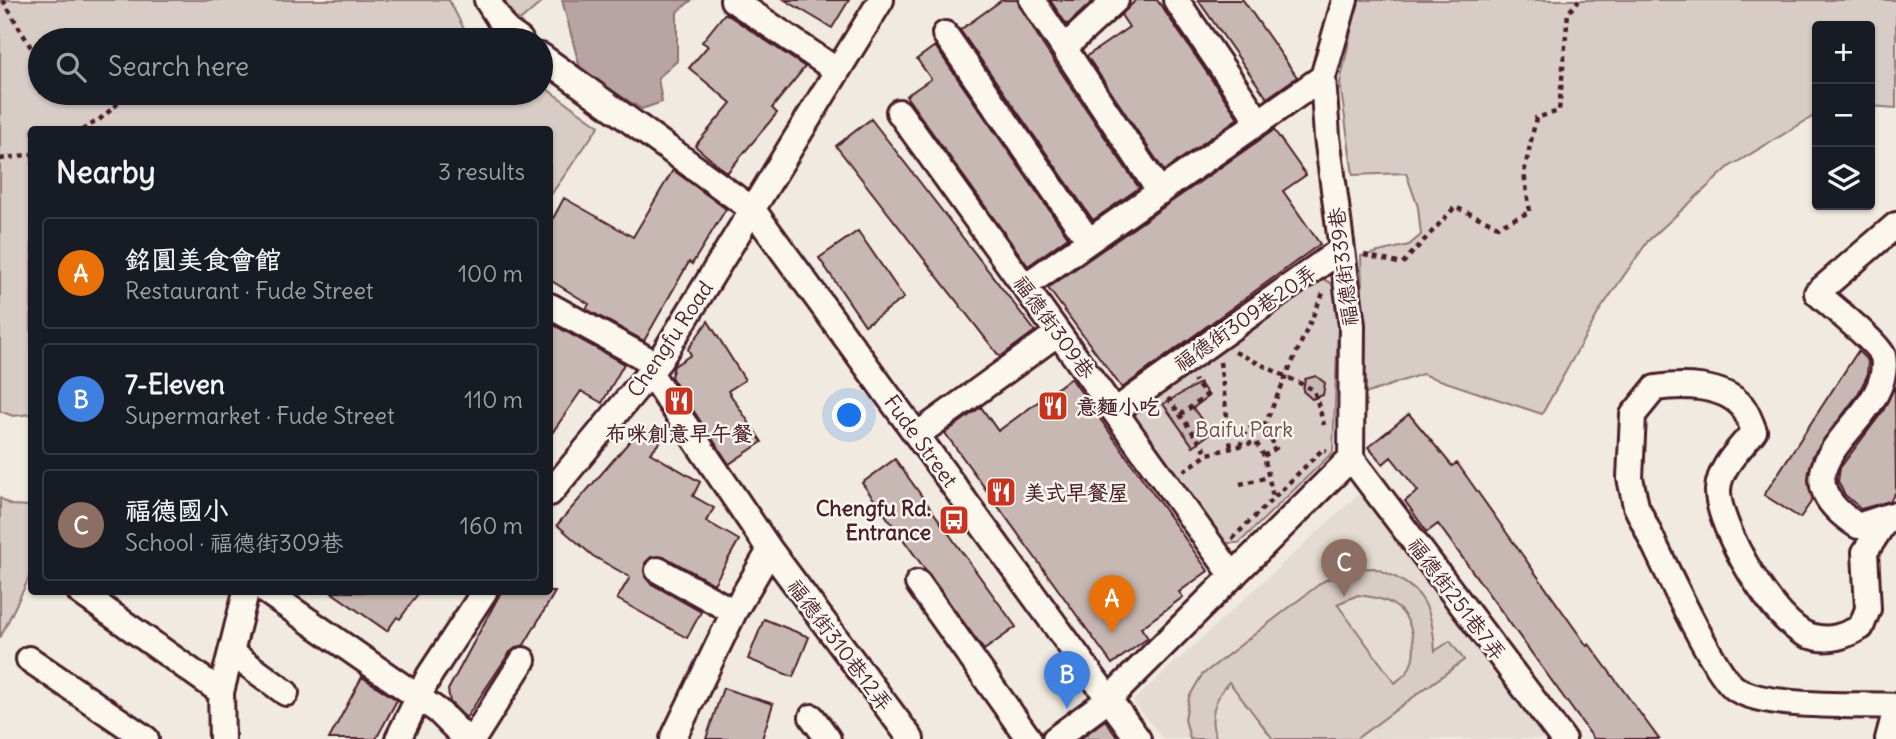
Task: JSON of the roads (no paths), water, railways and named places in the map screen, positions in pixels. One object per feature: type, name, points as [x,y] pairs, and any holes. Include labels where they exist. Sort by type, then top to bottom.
[{"type":"street","points":[[487,0],[505,28]]},
{"type":"street","points":[[733,0],[836,70]]},
{"type":"street","name":"Chengfu Road","points":[[553,489],[653,369],[881,0]]},
{"type":"street","points":[[1032,0],[1160,192]]},
{"type":"street","points":[[1064,48],[1116,0]]},
{"type":"street","points":[[1176,0],[1259,122]]},
{"type":"street","name":"福德街339巷","points":[[1345,0],[1323,77],[1327,137],[1352,326],[1351,458]]},
{"type":"street","points":[[945,34],[1088,241]]},
{"type":"street","name":"Fude Street","points":[[553,65],[753,210],[1138,739]]},
{"type":"street","points":[[1025,286],[1323,77]]},
{"type":"street","name":"福德街309巷","points":[[899,112],[1115,411],[1175,472],[1233,576]]},
{"type":"street","points":[[1892,515],[1858,526],[1840,515],[1826,498],[1823,484],[1830,463],[1885,392],[1888,370],[1882,352],[1816,293],[1896,225]]},
{"type":"street","name":"福德街309巷20弄","points":[[1115,411],[1213,354],[1342,250]]},
{"type":"street","points":[[553,308],[653,369]]},
{"type":"street","points":[[917,435],[1058,333]]},
{"type":"street","name":"福德街310巷12弄","points":[[653,369],[770,551],[911,739]]},
{"type":"street","points":[[1888,739],[1896,707],[1772,701],[1736,689],[1716,666],[1636,506],[1630,478],[1633,415],[1656,388],[1678,384],[1723,393],[1742,406],[1755,431],[1725,467],[1718,488],[1721,517],[1758,587],[1794,626],[1810,636],[1839,639],[1861,627],[1868,609],[1866,552],[1892,515]]},
{"type":"street","points":[[1055,739],[1108,699],[1351,458]]},
{"type":"street","name":"福德街251巷7弄","points":[[1351,458],[1563,739]]},
{"type":"street","points":[[673,739],[734,612],[770,551]]},
{"type":"street","points":[[658,570],[734,612]]},
{"type":"street","points":[[918,583],[1029,739]]},
{"type":"street","points":[[84,595],[221,692]]},
{"type":"street","points":[[222,739],[221,692],[245,595]]},
{"type":"street","points":[[271,595],[419,698],[466,739]]},
{"type":"street","points":[[398,739],[429,676],[482,595]]},
{"type":"street","points":[[232,653],[286,694]]},
{"type":"street","points":[[29,659],[146,739]]},
{"type":"street","points":[[473,739],[523,660]]},
{"type":"street","points":[[812,717],[828,739]]},
{"type":"place","name":"布咪創意早午餐","points":[[679,401]]},
{"type":"place","name":"意麵小吃","points":[[1053,406]]},
{"type":"place","name":"美式早餐屋","points":[[1001,492]]},
{"type":"place","name":"Chengfu Rd. Entrance","points":[[954,520]]},
{"type":"place","name":"福德國小","points":[[1344,597]]},
{"type":"place","name":"銘圓美食會館","points":[[1112,633]]},
{"type":"place","name":"7-Eleven","points":[[1067,709]]},
{"type":"park label","name":"Baifu Park","points":[[1244,429]]}]
